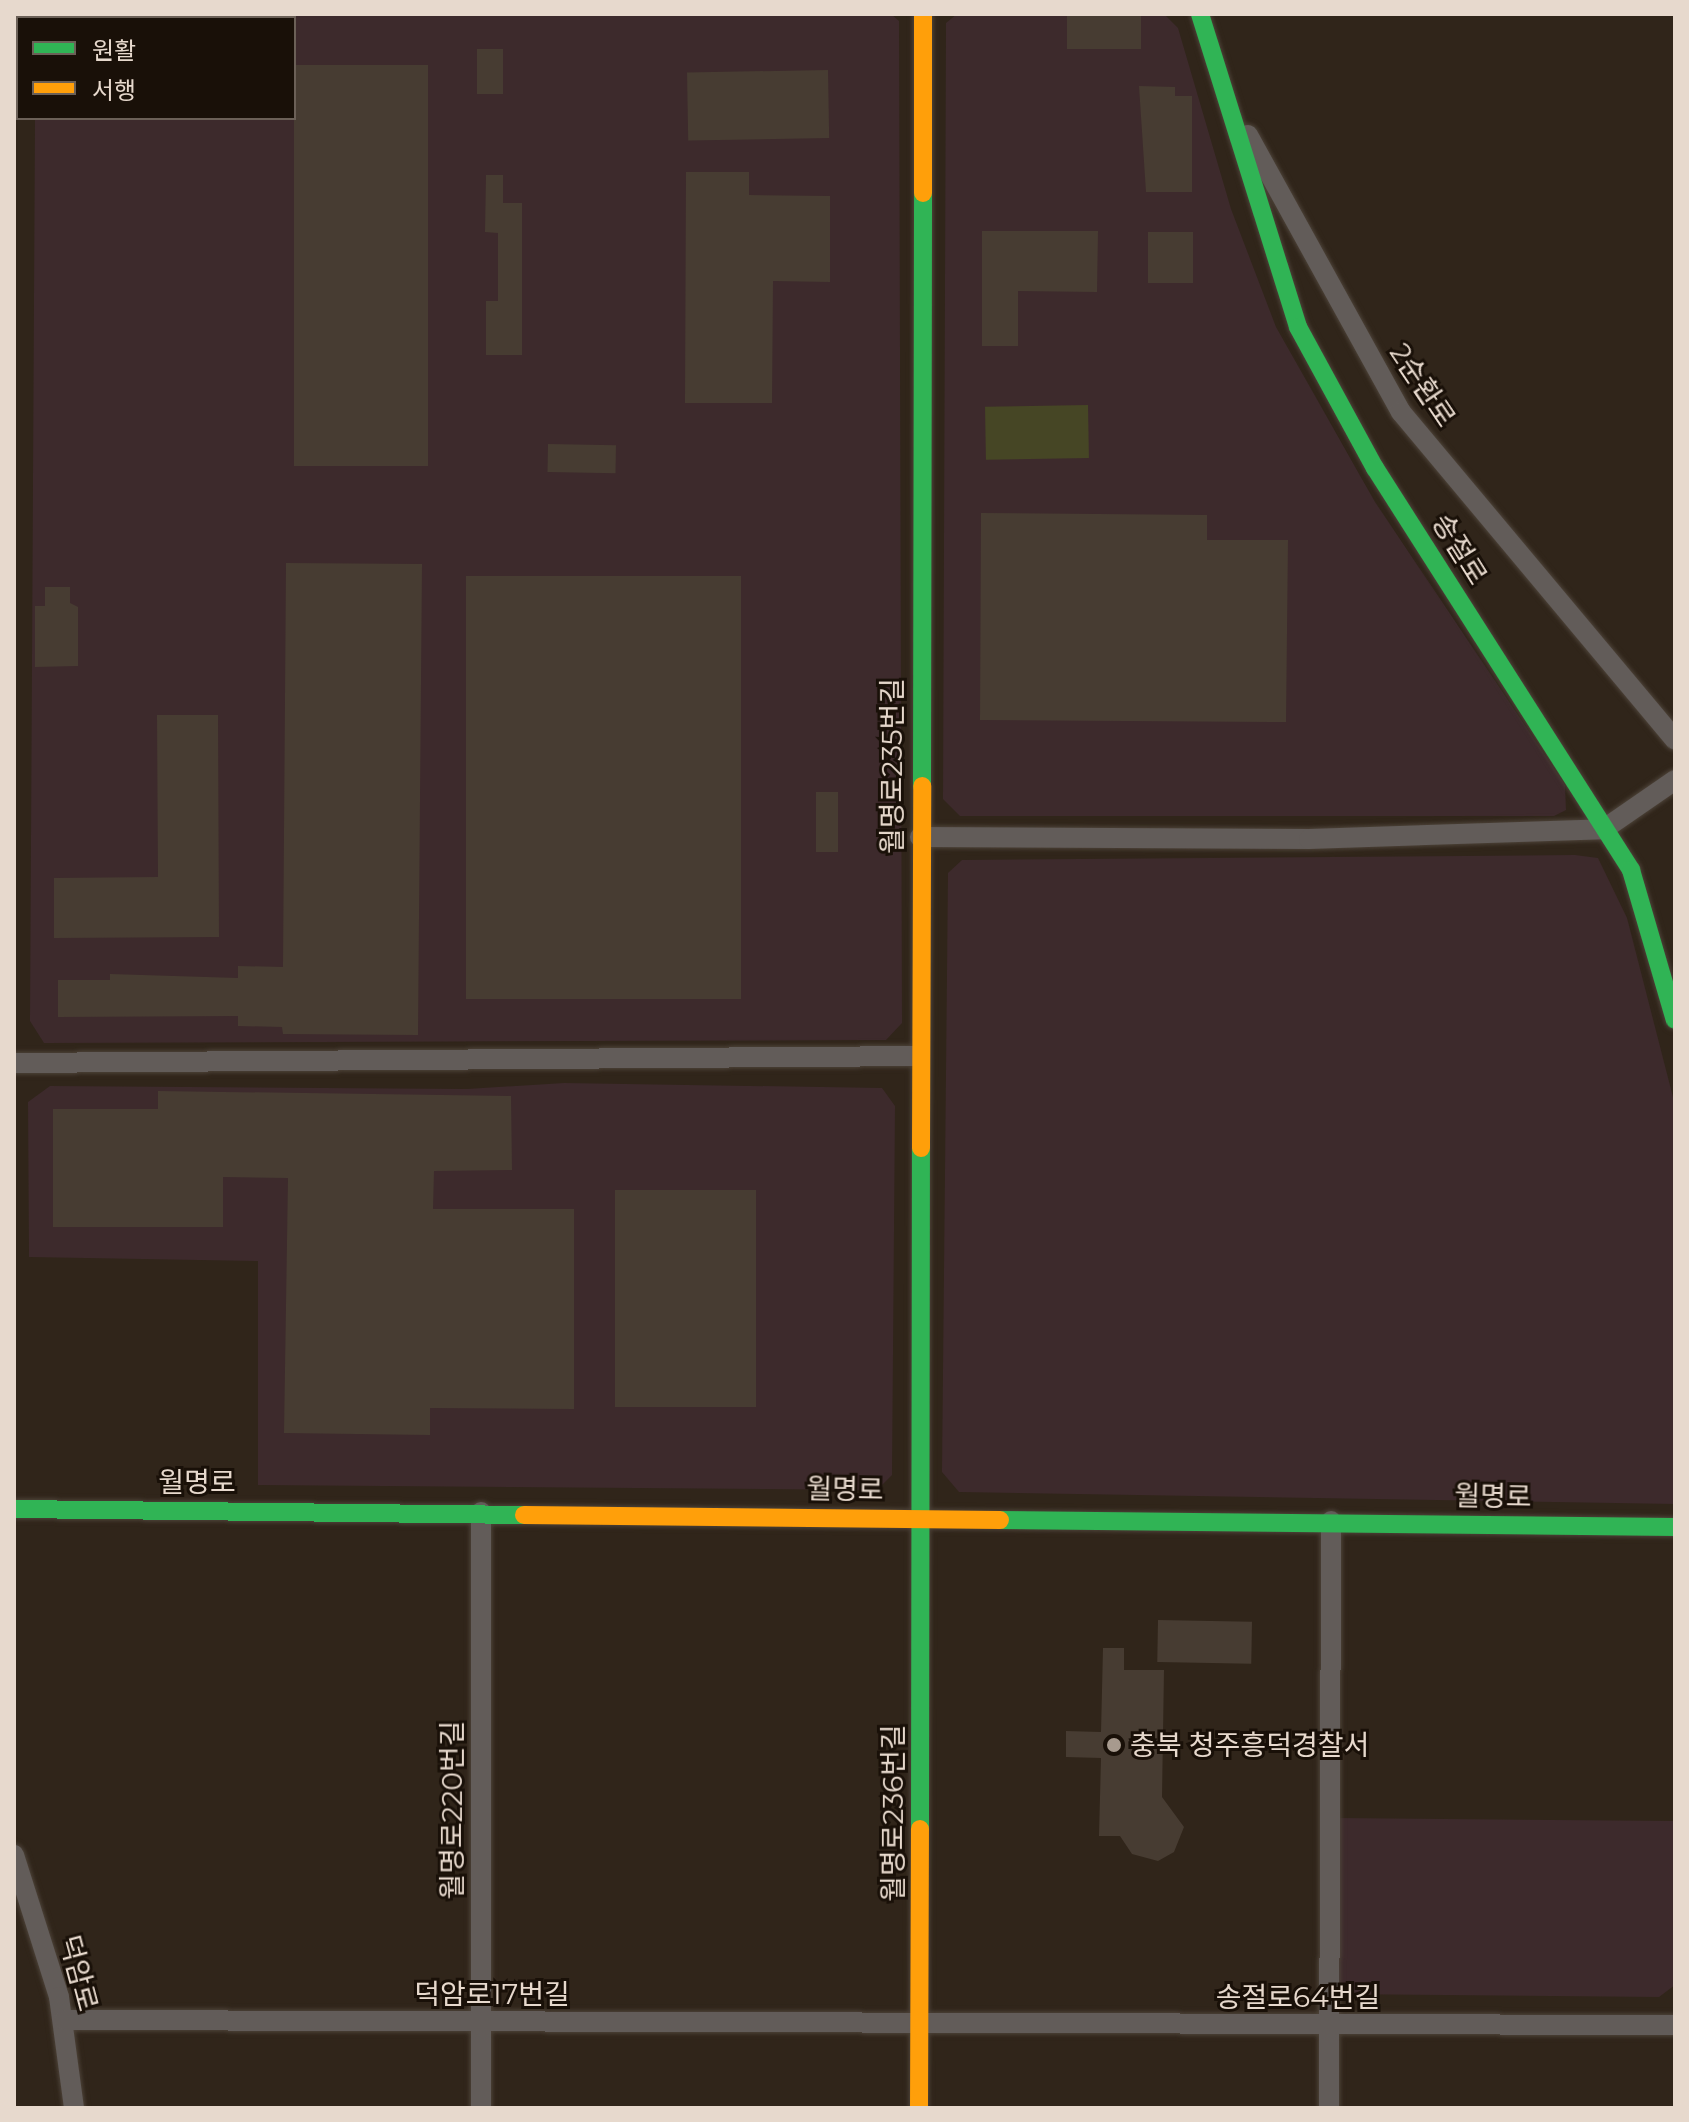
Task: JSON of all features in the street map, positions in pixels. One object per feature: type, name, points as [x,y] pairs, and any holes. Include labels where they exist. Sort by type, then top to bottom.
[{"type":"street","name":"월명로235번길","points":[[922,1518],[919,1056],[923,14]]},
{"type":"street","name":"2순환로","points":[[1200,14],[1225,93],[1401,412],[1675,740]]},
{"type":"street","name":"송절로","points":[[1225,93],[1298,327],[1375,468],[1604,829],[1636,885],[1675,1020]]},
{"type":"street","points":[[920,837],[1309,839],[1604,829],[1675,780]]},
{"type":"street","points":[[14,1063],[919,1056]]},
{"type":"street","name":"월명로","points":[[14,1509],[1675,1527]]},
{"type":"street","name":"월명로220번길","points":[[481,1512],[481,2108]]},
{"type":"street","name":"월명로236번길","points":[[919,2108],[922,1518]]},
{"type":"street","points":[[1329,2108],[1331,1521]]},
{"type":"street","name":"덕암로","points":[[14,1855],[64,2020],[74,2108]]},
{"type":"street","name":"덕암로17번길","points":[[64,2020],[920,2020]]},
{"type":"street","name":"송절로64번길","points":[[920,2020],[1329,2026],[1675,2025]]},
{"type":"shaded area","points":[[41,14],[891,14],[899,21],[902,1023],[886,1040],[44,1043],[30,1021],[35,120],[296,120],[296,16]]},
{"type":"shaded area","points":[[957,14],[1164,14],[1178,28],[1231,209],[1276,327],[1375,502],[1565,785],[1566,810],[1554,816],[960,816],[943,799],[946,23]]},
{"type":"shaded area","points":[[1088,405],[1089,458],[986,460],[985,407]]},
{"type":"shaded area","points":[[1575,855],[1598,858],[1627,918],[1675,1105],[1675,1504],[959,1492],[942,1472],[948,873],[962,860]]},
{"type":"shaded area","points":[[564,1083],[882,1088],[895,1106],[892,1475],[877,1490],[258,1485],[258,1261],[29,1257],[28,1102],[50,1086],[467,1089]]},
{"type":"shaded area","points":[[1337,1818],[1675,1821],[1675,1985],[1659,1997],[1333,1994]]},
{"type":"building","points":[[1067,14],[1141,14],[1141,49],[1067,49]]},
{"type":"building","points":[[477,49],[503,49],[503,94],[477,94]]},
{"type":"building","points":[[296,65],[428,65],[428,466],[294,466]]},
{"type":"building","points":[[828,70],[829,138],[688,140],[687,72]]},
{"type":"building","points":[[1139,86],[1175,87],[1175,96],[1192,96],[1192,192],[1146,192]]},
{"type":"building","points":[[686,172],[749,172],[749,195],[830,196],[830,282],[773,281],[772,403],[685,403]]},
{"type":"building","points":[[486,175],[503,175],[503,203],[522,203],[522,355],[486,355],[486,301],[498,301],[498,233],[485,232]]},
{"type":"building","points":[[982,231],[1098,231],[1097,292],[1018,291],[1018,346],[982,346]]},
{"type":"building","points":[[1148,232],[1193,232],[1193,283],[1148,283]]},
{"type":"building","points":[[548,444],[616,445],[616,473],[548,472]]},
{"type":"building","points":[[981,513],[1207,515],[1207,540],[1288,540],[1286,722],[980,720]]},
{"type":"building","points":[[286,563],[422,564],[418,1035],[283,1034],[282,1027],[238,1026],[238,1016],[58,1017],[58,980],[110,980],[110,974],[238,978],[238,966],[283,967]]},
{"type":"building","points":[[466,576],[741,576],[741,999],[466,999]]},
{"type":"building","points":[[45,587],[70,587],[70,603],[78,607],[78,666],[35,667],[35,606],[45,606]]},
{"type":"building","points":[[157,715],[218,715],[219,937],[54,938],[54,878],[158,877]]},
{"type":"building","points":[[816,792],[838,792],[838,852],[816,852]]},
{"type":"building","points":[[158,1091],[511,1096],[512,1170],[434,1171],[433,1209],[574,1209],[574,1409],[430,1408],[430,1435],[284,1433],[288,1178],[223,1177],[223,1227],[53,1227],[53,1109],[158,1109]]},
{"type":"building","points":[[615,1190],[756,1190],[756,1407],[615,1407]]},
{"type":"building","points":[[1158,1620],[1252,1622],[1251,1664],[1157,1662]]},
{"type":"building","name":"충북 청주흥덕경찰서","points":[[1103,1648],[1124,1648],[1124,1670],[1164,1670],[1162,1797],[1184,1827],[1174,1852],[1158,1861],[1132,1854],[1120,1836],[1099,1836],[1101,1758],[1066,1757],[1066,1731],[1101,1732]]},
{"type":"traffic: fast","points":[[1200,14],[1298,327],[1375,468],[1631,870],[1675,1020]]},
{"type":"traffic: fast","points":[[922,786],[923,193]]},
{"type":"traffic: fast","points":[[920,1829],[921,1148]]},
{"type":"traffic: fast","points":[[14,1509],[524,1515]]},
{"type":"traffic: fast","points":[[1000,1520],[1675,1527]]},
{"type":"traffic: slow","points":[[923,14],[923,193]]},
{"type":"traffic: slow","points":[[921,1148],[922,786]]},
{"type":"traffic: slow","points":[[524,1515],[1000,1520]]},
{"type":"traffic: slow","points":[[919,2108],[920,1829]]},
{"type":"place","name":"충북 청주흥덕경찰서","points":[[1114,1745]]}]
